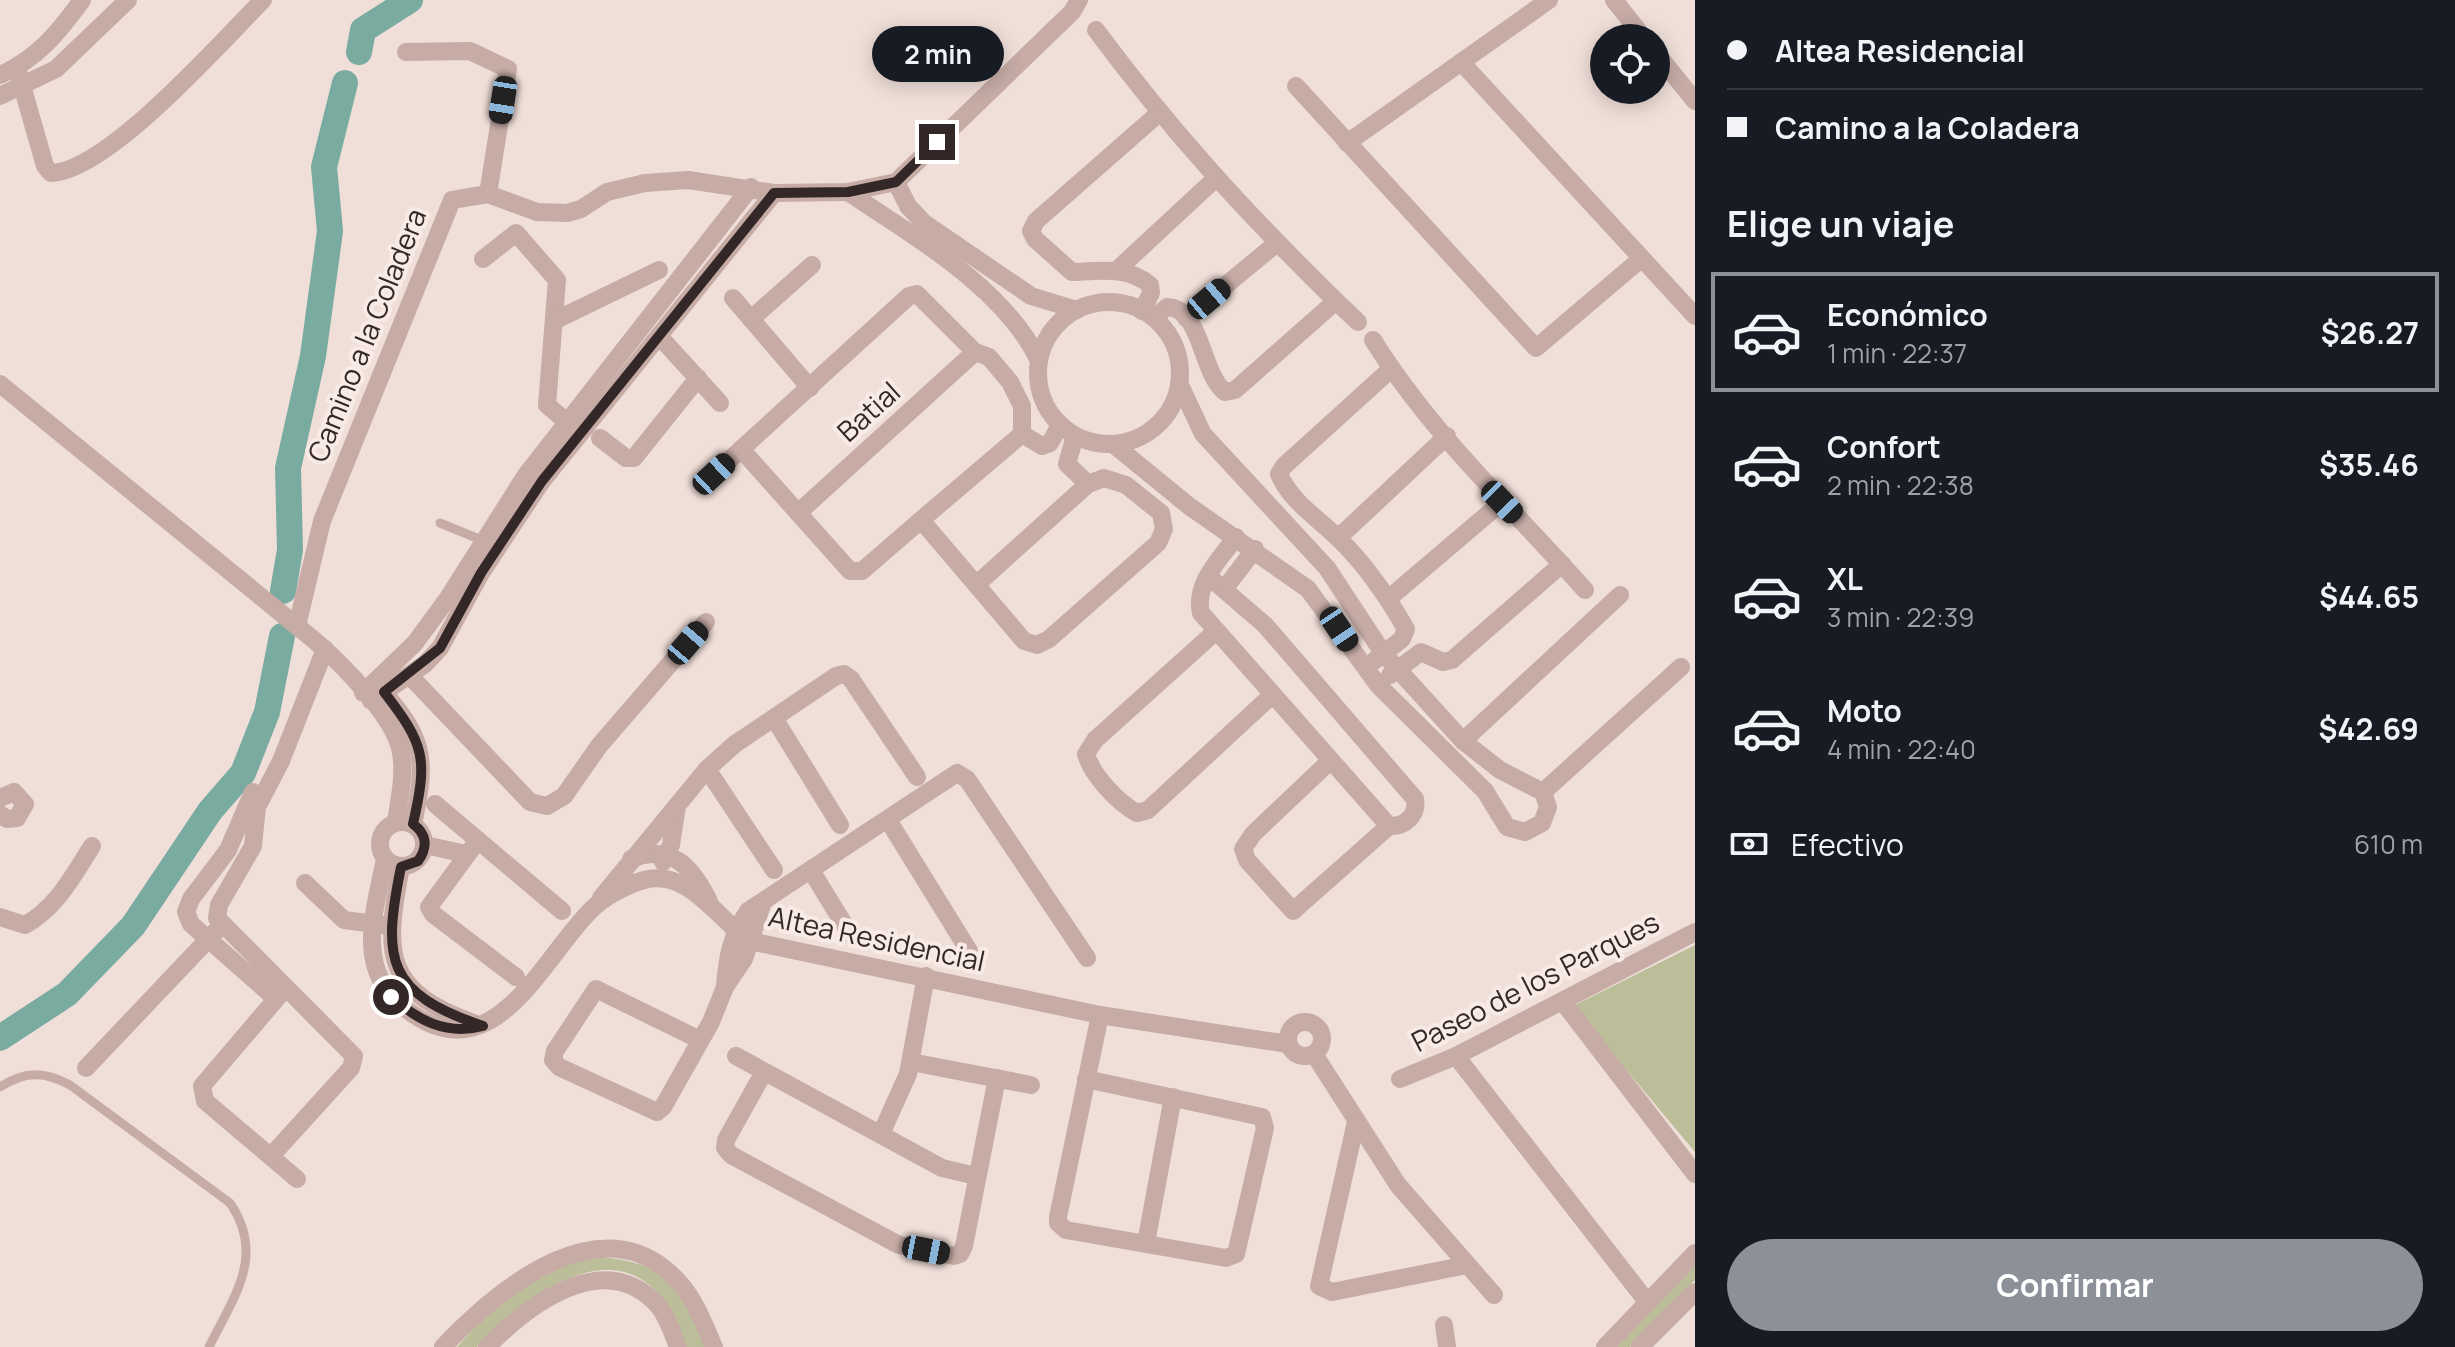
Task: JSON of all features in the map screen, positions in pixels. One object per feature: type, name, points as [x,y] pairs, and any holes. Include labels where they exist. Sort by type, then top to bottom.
[{"type":"street","points":[[82,0],[57,34],[8,71],[22,86],[45,166],[51,173],[61,172],[104,150],[142,120],[263,0]]},
{"type":"street","points":[[0,96],[56,69],[128,0]]},
{"type":"street","points":[[406,52],[470,51],[508,69],[488,194],[537,212],[567,213],[581,209],[607,192],[645,183],[688,180],[751,187],[774,193],[848,192],[896,182],[1072,12],[1079,0]]},
{"type":"street","points":[[1347,143],[1549,0]]},
{"type":"street","points":[[1614,0],[1633,24]]},
{"type":"street","points":[[1096,30],[1158,114],[1215,179],[1358,322]]},
{"type":"street","points":[[1461,62],[1695,317]]},
{"type":"street","points":[[1670,70],[1695,101]]},
{"type":"street","points":[[1296,86],[1536,348],[1641,259]]},
{"type":"street","points":[[1148,315],[1150,285],[1117,270],[1072,272],[1035,239],[1031,231],[1036,221],[1158,114]]},
{"type":"street","points":[[1117,270],[1215,179]]},
{"type":"street","points":[[896,182],[908,206],[924,223],[1031,296],[1077,310]]},
{"type":"street","points":[[369,689],[409,675],[440,648],[484,541],[526,475],[567,422],[661,325],[751,187]]},
{"type":"street","points":[[848,192],[910,234],[1008,311],[1039,361],[1042,398],[1068,430],[1113,444],[1189,506],[1255,549],[1308,589],[1378,685],[1485,791],[1502,822],[1511,830],[1525,832],[1536,829],[1547,816],[1547,798],[1543,792],[1500,770],[1463,741],[1383,653],[1327,568],[1203,434],[1189,412],[1179,383],[1176,351],[1148,315],[1103,303],[1077,310],[1056,327],[1039,361]]},
{"type":"street","points":[[369,689],[415,643],[661,325],[774,193]]},
{"type":"street","name":"Camino a la Coladera","points":[[297,626],[322,521],[447,205],[452,200],[488,194]]},
{"type":"street","points":[[483,259],[512,234],[519,235],[557,280],[547,405],[567,422]]},
{"type":"street","points":[[1186,318],[1277,243]]},
{"type":"street","points":[[751,319],[812,265]]},
{"type":"street","points":[[556,320],[659,270]]},
{"type":"street","points":[[714,474],[741,449],[810,388],[909,296],[917,294],[975,352],[989,357],[1010,382],[1022,406],[1022,434],[856,573],[850,571],[741,449]]},
{"type":"street","points":[[733,298],[810,388]]},
{"type":"street","points":[[1148,315],[1174,307],[1186,318],[1198,337],[1215,384],[1225,392],[1235,390],[1336,301]]},
{"type":"street","points":[[661,325],[698,378],[720,403]]},
{"type":"street","points":[[1373,340],[1391,369],[1502,502],[1585,590]]},
{"type":"street","name":"Batial","points":[[798,513],[975,352]]},
{"type":"street","points":[[1366,668],[1407,634],[1388,599],[1338,538],[1317,521],[1279,474],[1284,466],[1391,369]]},
{"type":"street","points":[[600,438],[626,458],[634,458],[698,378]]},
{"type":"street","points":[[1113,444],[1137,438],[1159,423],[1173,402],[1179,383]]},
{"type":"street","points":[[0,384],[319,644],[369,689],[420,746],[420,792],[404,823],[382,833],[381,851],[393,863],[418,861],[425,845],[424,836],[404,823]]},
{"type":"street","points":[[1022,434],[1042,446],[1068,430]]},
{"type":"street","points":[[1068,430],[1067,464],[1088,484]]},
{"type":"street","points":[[1338,538],[1447,436]]},
{"type":"street","points":[[921,520],[1024,641],[1037,645],[1158,543],[1164,529],[1161,513],[1126,485],[1104,478],[1088,484],[977,584]]},
{"type":"street","points":[[1388,599],[1502,502]]},
{"type":"street","points":[[1236,537],[1208,576],[1199,605],[1215,632],[1389,826]]},
{"type":"street","points":[[1225,588],[1255,549]]},
{"type":"street","points":[[1378,685],[1421,652],[1443,662],[1452,660],[1562,564]]},
{"type":"street","points":[[1208,576],[1265,625],[1415,799],[1412,817],[1400,825],[1389,826],[1298,909],[1288,909],[1247,860],[1243,849],[1253,834],[1330,761]]},
{"type":"street","points":[[1463,741],[1620,595]]},
{"type":"street","points":[[409,675],[530,802],[547,806],[564,796],[599,746],[706,622]]},
{"type":"street","points":[[1215,632],[1095,740],[1086,754],[1089,765],[1126,807],[1137,813],[1148,810],[1272,695]]},
{"type":"street","points":[[271,1156],[351,1068],[354,1056],[216,932],[191,924],[186,912],[191,899],[228,850],[247,802],[268,766],[319,644]]},
{"type":"street","points":[[86,1068],[216,932],[219,905],[253,846],[257,807],[281,761],[319,644]]},
{"type":"street","points":[[1543,792],[1681,667]]},
{"type":"street","points":[[393,863],[380,925],[375,971],[391,997],[423,1022],[468,1030],[483,1026],[509,1008],[707,769],[836,676],[844,674],[851,679],[917,777]]},
{"type":"street","points":[[774,718],[840,825]]},
{"type":"street","points":[[707,769],[774,870]]},
{"type":"street","points":[[1485,791],[1500,783],[1500,770]]},
{"type":"street","points":[[700,1040],[605,990],[596,989],[555,1051],[553,1060],[559,1067],[657,1112],[663,1107],[700,1040],[725,987],[727,956],[742,936],[748,911],[812,872],[946,777],[957,773],[967,779],[1087,958]]},
{"type":"street","points":[[592,908],[618,891],[646,880],[659,868],[668,854],[678,803]]},
{"type":"street","points":[[435,804],[472,847],[562,911]]},
{"type":"street","points":[[888,820],[969,951]]},
{"type":"street","points":[[425,845],[472,847]]},
{"type":"street","points":[[0,917],[25,925],[39,917],[53,905],[92,846]]},
{"type":"street","points":[[472,847],[429,907],[433,914],[516,977]]},
{"type":"street","points":[[631,859],[653,853],[668,854],[685,863],[696,875],[709,901]]},
{"type":"street","points":[[812,872],[850,934]]},
{"type":"street","name":"Altea Residencial","points":[[646,880],[675,883],[709,901],[742,936],[1100,1015],[1288,1044]]},
{"type":"street","points":[[305,883],[344,920],[380,925]]},
{"type":"street","name":"Paseo de los Parques","points":[[1400,1079],[1456,1056],[1695,932]]},
{"type":"street","points":[[881,1134],[911,1062],[926,976]]},
{"type":"street","points":[[281,993],[202,1086],[205,1101],[297,1179]]},
{"type":"street","points":[[1563,1002],[1695,1174]]},
{"type":"street","points":[[1086,1079],[1262,1117],[1265,1128],[1236,1254],[1226,1258],[1066,1230],[1058,1223],[1086,1079],[1100,1015]]},
{"type":"street","points":[[1310,1022],[1320,1032],[1322,1039],[1314,1054],[1301,1055],[1288,1044],[1297,1024],[1310,1022]]},
{"type":"street","points":[[1314,1054],[1398,1185],[1494,1295]]},
{"type":"street","points":[[736,1056],[942,1168],[976,1176]]},
{"type":"street","points":[[1456,1056],[1648,1303]]},
{"type":"street","points":[[911,1062],[1031,1085]]},
{"type":"street","points":[[764,1072],[725,1148],[731,1155],[899,1245],[960,1254],[997,1078]]},
{"type":"street","points":[[1146,1243],[1173,1097]]},
{"type":"street","points":[[1356,1122],[1319,1286],[1332,1292],[1467,1265]]},
{"type":"street","points":[[443,1347],[497,1294],[541,1267],[589,1250],[631,1252],[660,1267],[690,1297],[714,1347]]},
{"type":"street","points":[[1605,1347],[1695,1253]]},
{"type":"street","points":[[487,1347],[538,1303],[576,1284],[606,1279],[628,1283],[645,1292],[662,1311],[678,1347]]},
{"type":"street","points":[[1640,1347],[1695,1292]]},
{"type":"street","points":[[1444,1325],[1447,1347]]},
{"type":"lane","points":[[440,523],[484,541]]},
{"type":"lane","points":[[0,1087],[32,1073],[51,1075],[70,1085],[230,1203],[243,1223],[248,1240],[245,1266],[209,1347]]},
{"type":"green space","points":[[1695,945],[1695,1152],[1573,1006]]},
{"type":"green space","points":[[588,1256],[635,1263],[665,1279],[686,1306],[709,1347],[687,1347],[667,1305],[648,1284],[626,1273],[603,1270],[579,1275],[532,1299],[477,1347],[457,1347],[478,1324],[537,1275]]},
{"type":"green space","points":[[1695,1260],[1695,1280],[1630,1347],[1613,1347]]},
{"type":"waterway","points":[[359,52],[363,30],[410,0]]},
{"type":"waterway","points":[[283,591],[290,550],[288,468],[313,356],[330,231],[324,167],[345,83]]},
{"type":"waterway","points":[[0,1038],[67,994],[133,926],[210,811],[243,773],[267,712],[282,636]]},
{"type":"route","points":[[391,997],[423,1022],[468,1030],[483,1026],[438,1009],[416,993],[403,976],[390,945],[389,925],[401,867],[418,861],[425,845],[424,836],[413,824],[420,792],[420,746],[411,727],[384,692],[425,664],[440,648],[481,573],[542,481],[774,193],[848,192],[896,182],[937,142]]}]
